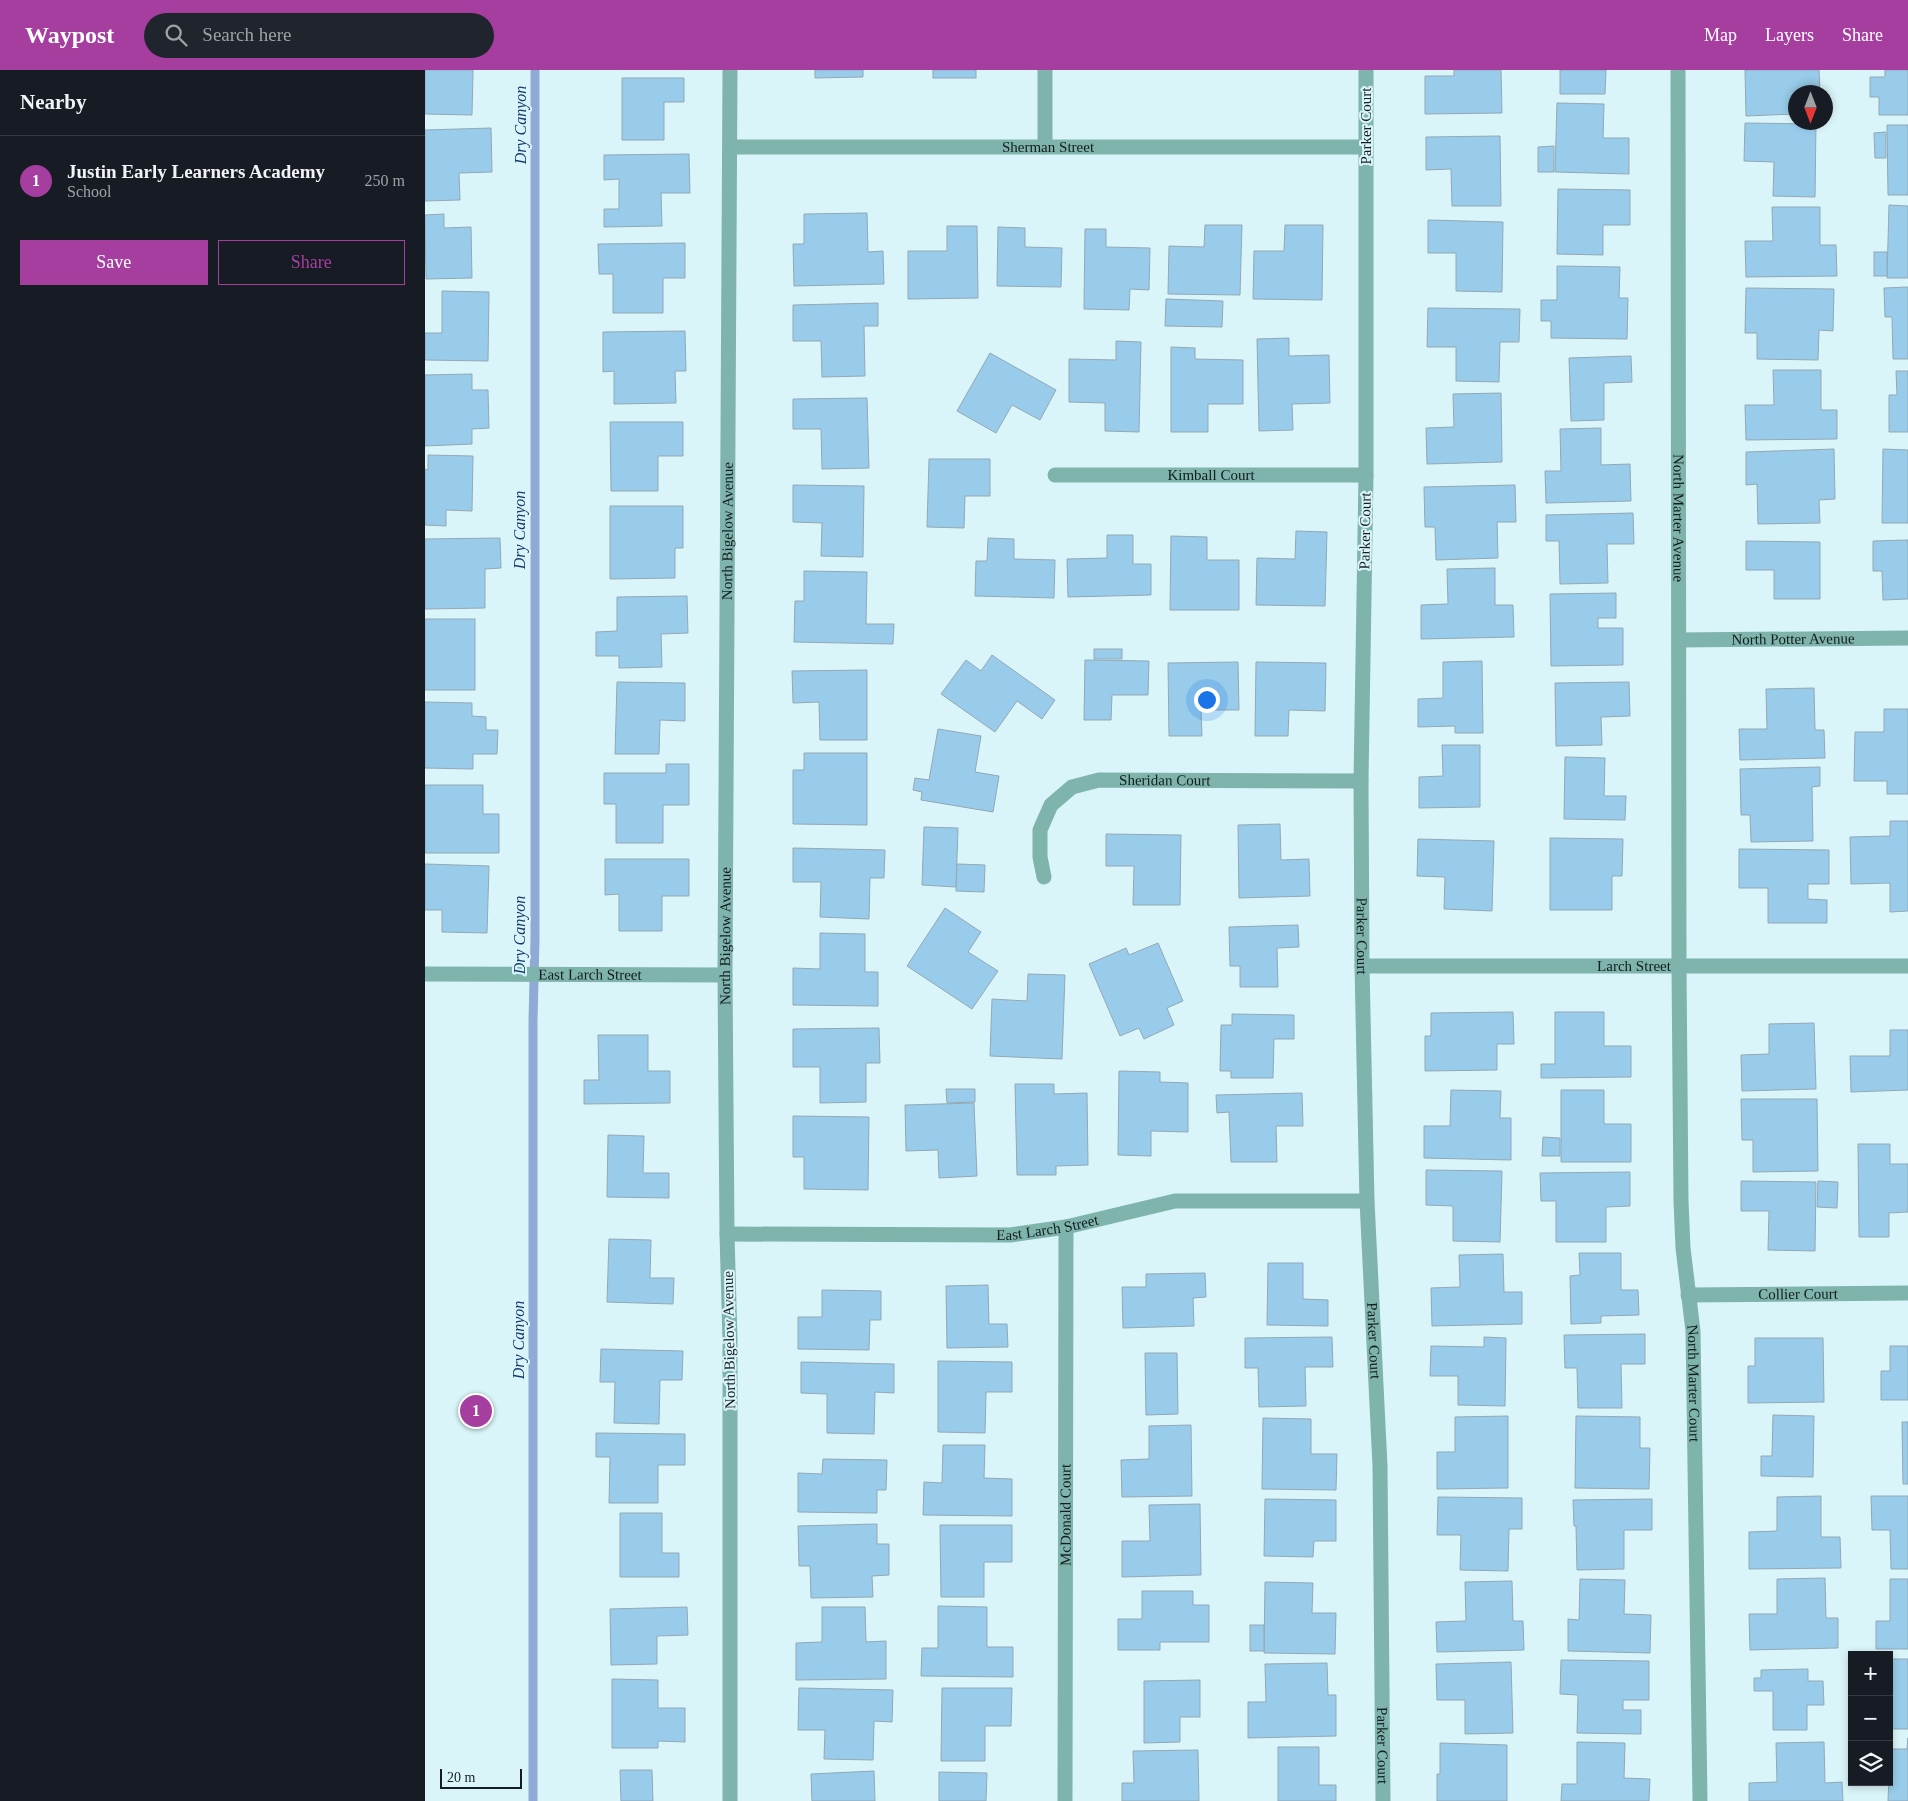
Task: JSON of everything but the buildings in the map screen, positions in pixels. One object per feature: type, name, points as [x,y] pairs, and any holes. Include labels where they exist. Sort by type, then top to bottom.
[{"type":"street","name":"North Bigelow Avenue","points":[[730,70],[725,975],[727,1234],[730,1341],[730,1801]]},
{"type":"street","points":[[1045,70],[1045,147]]},
{"type":"street","name":"Parker Court","points":[[1366,70],[1366,475],[1361,781],[1362,966],[1367,1201],[1380,1466],[1383,1801]]},
{"type":"street","name":"North Marter Avenue","points":[[1679,70],[1679,966]]},
{"type":"street","name":"Sherman Street","points":[[730,147],[1366,147]]},
{"type":"street","name":"Kimball Court","points":[[1055,476],[1366,475]]},
{"type":"street","name":"North Potter Avenue","points":[[1679,640],[1908,638]]},
{"type":"street","name":"Sheridan Court","points":[[1043,877],[1040,857],[1040,830],[1051,805],[1072,787],[1099,780],[1361,781]]},
{"type":"street","name":"Larch Street","points":[[1362,966],[1908,966]]},
{"type":"street","name":"North Marter Court","points":[[1679,966],[1681,1201],[1683,1248],[1693,1331],[1700,1801]]},
{"type":"street","name":"East Larch Street","points":[[425,974],[725,975]]},
{"type":"street","name":"East Larch Street","points":[[727,1234],[1010,1235],[1065,1227],[1175,1201],[1367,1201]]},
{"type":"street","name":"McDonald Court","points":[[1065,1227],[1065,1801]]},
{"type":"street","name":"Collier Court","points":[[1688,1295],[1908,1293]]},
{"type":"waterway","name":"Dry Canyon","points":[[533,1801],[535,70]]},
{"type":"place","name":"Justin Early Learners Academy","points":[[476,1411]]}]
